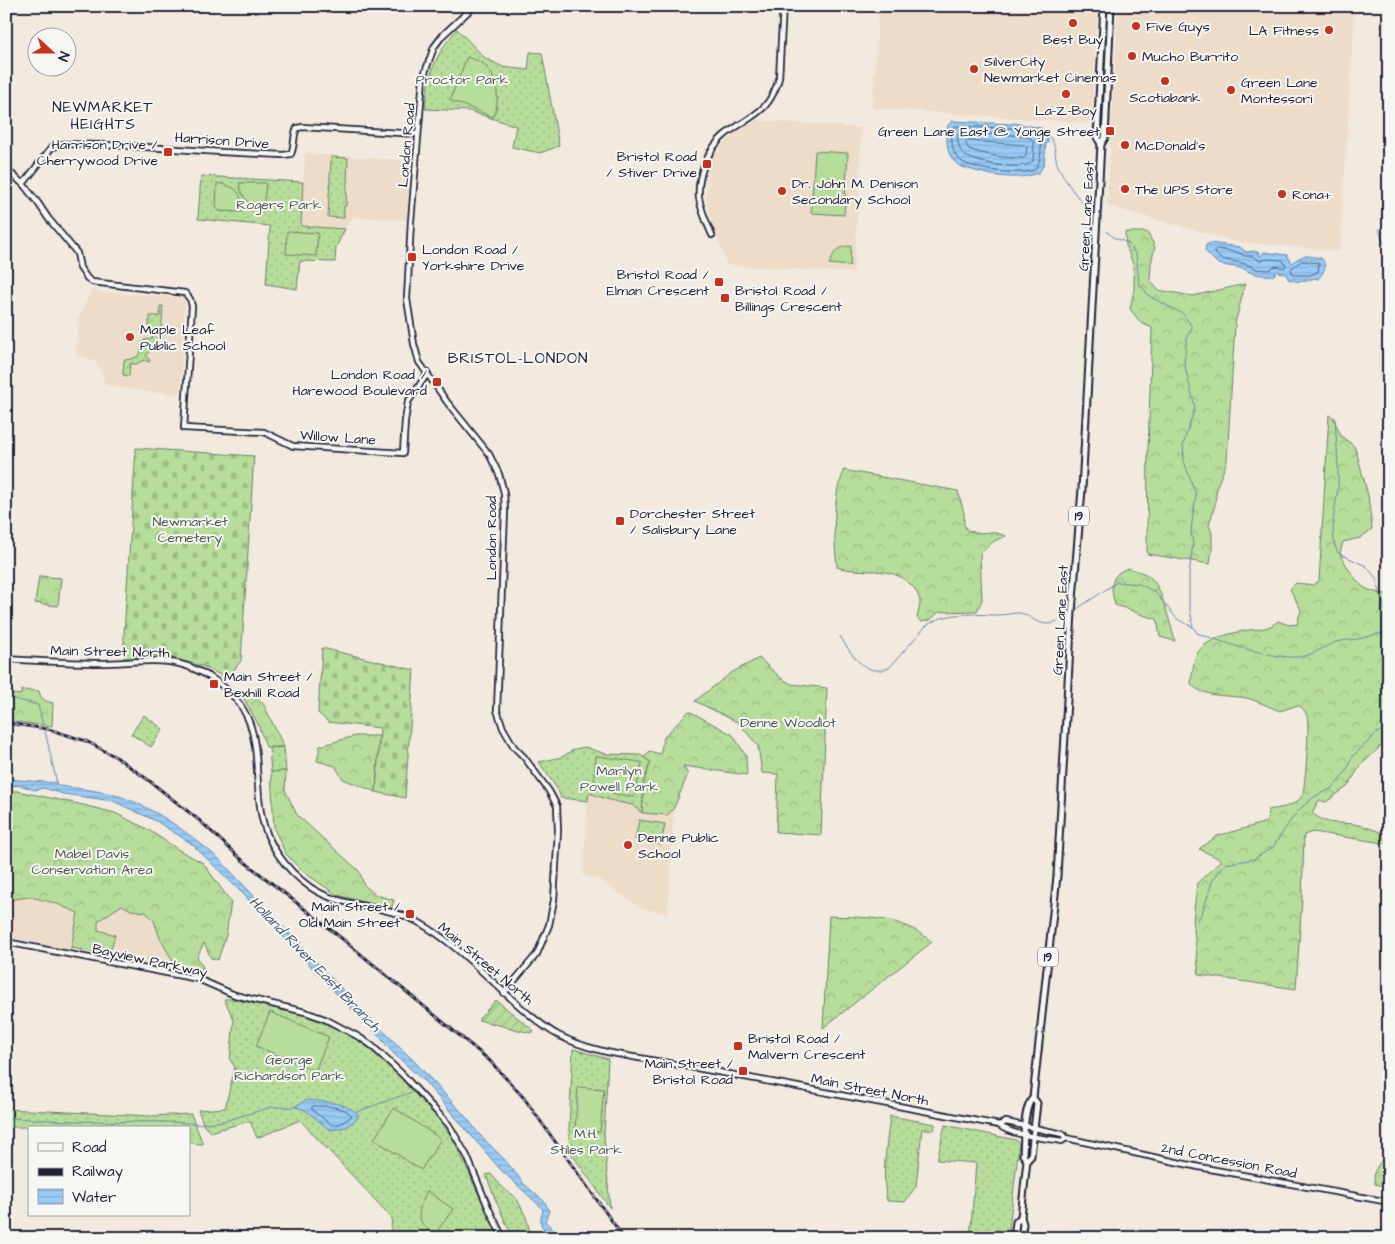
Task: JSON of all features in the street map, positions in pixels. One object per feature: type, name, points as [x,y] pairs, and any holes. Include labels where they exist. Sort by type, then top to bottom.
[{"type":"main road","name":"Green Lane East","points":[[1101,144],[1097,138],[1104,6]]},
{"type":"main road","name":"Green Lane East","points":[[1027,1160],[1023,1155],[1025,1126],[1029,1102],[1033,1098],[1057,876],[1072,612],[1082,489],[1101,144],[1105,138],[1111,6]]},
{"type":"main road","name":"Green Lane East","points":[[1021,1238],[1023,1224],[1021,1217],[1027,1160],[1031,1156],[1037,1103],[1033,1098]]},
{"type":"main road","name":"Green Lane East","points":[[1014,1238],[1016,1222],[1021,1217]]},
{"type":"street","name":"London Road","points":[[474,6],[443,35],[434,47],[423,78],[417,134],[407,299],[414,344],[419,362],[447,402],[489,454],[499,474],[504,493],[505,511],[497,710],[503,728],[514,746],[549,790],[556,806],[558,830],[554,900],[549,925],[537,954],[504,993]]},
{"type":"street","points":[[712,235],[701,208],[699,197],[701,174],[709,153],[724,135],[756,115],[767,105],[776,89],[779,78],[783,6]]},
{"type":"street","name":"Harrison Drive","points":[[23,184],[52,147],[64,144],[283,155],[291,154],[295,133],[298,128],[303,126],[417,134]]},
{"type":"street","points":[[6,169],[23,184]]},
{"type":"street","name":"Willow Lane","points":[[23,184],[76,253],[80,268],[92,282],[185,294],[190,299],[192,306],[184,428],[264,432],[293,446],[403,453],[408,402],[427,374]]},
{"type":"street","name":"Main Street North","points":[[6,659],[102,663],[158,661],[178,663],[195,668],[226,688],[246,711],[255,741],[261,815],[272,844],[287,866],[299,878],[321,893],[342,901],[386,911],[422,924],[442,937],[504,993],[557,1034],[594,1050],[1000,1125],[1006,1122],[1034,1128]]},
{"type":"street","name":"Bayview Parkway","points":[[6,942],[198,979],[235,995],[305,1012],[325,1019],[359,1037],[371,1045],[402,1074],[449,1125],[467,1156],[503,1238]]},
{"type":"street","name":"Main Street North","points":[[1000,1125],[1004,1130],[1033,1136]]},
{"type":"street","name":"2nd Concession Road","points":[[1034,1128],[1063,1134],[1066,1138],[1199,1167],[1389,1202]]},
{"type":"street","name":"2nd Concession Road","points":[[1033,1136],[1062,1141],[1066,1138]]},
{"type":"shaded area","points":[[879,6],[1098,6],[1091,123],[872,108]]},
{"type":"shaded area","points":[[1118,6],[1355,6],[1340,251],[1237,242],[1107,206]]},
{"type":"shaded area","name":"Dr. John M. Denison Secondary School","points":[[756,120],[862,128],[854,273],[727,265],[711,220],[706,198],[708,171],[712,159],[721,146]]},
{"type":"shaded area","points":[[305,153],[411,161],[408,220],[353,217],[345,229],[301,226]]},
{"type":"shaded area","name":"Maple Leaf Public School","points":[[92,290],[185,298],[180,394],[148,392],[105,385],[100,369],[95,362],[76,356],[78,319]]},
{"type":"shaded area","name":"Denne Public School","points":[[588,793],[632,805],[642,813],[667,815],[674,808],[668,914],[641,908],[598,879],[583,875]]},
{"type":"shaded area","points":[[31,897],[54,903],[78,913],[70,951],[6,937],[6,900]]},
{"type":"shaded area","points":[[122,905],[131,910],[146,912],[154,921],[160,938],[176,967],[175,970],[109,958],[115,935],[98,930],[98,921]]},
{"type":"green space","name":"Proctor Park","points":[[457,29],[485,58],[503,67],[528,70],[530,52],[542,53],[559,146],[540,153],[512,147],[516,126],[469,111],[425,109],[433,66]]},
{"type":"green space","points":[[467,57],[482,63],[495,81],[497,103],[493,117],[450,100]]},
{"type":"green space","points":[[815,151],[848,153],[844,215],[811,213]]},
{"type":"green space","points":[[331,157],[348,158],[344,218],[328,217]]},
{"type":"green space","name":"Rogers Park","points":[[201,176],[303,182],[301,226],[345,229],[336,247],[335,262],[300,261],[297,289],[266,284],[270,226],[198,219]]},
{"type":"green space","points":[[217,183],[230,186],[237,192],[241,200],[241,212],[219,211],[216,207]]},
{"type":"green space","points":[[239,183],[266,183],[263,209],[254,206],[247,200]]},
{"type":"green space","points":[[287,231],[318,233],[316,256],[286,254]]},
{"type":"green space","points":[[1125,232],[1147,232],[1155,247],[1151,263],[1150,280],[1158,290],[1193,296],[1245,284],[1235,324],[1227,461],[1217,486],[1215,505],[1209,525],[1212,533],[1210,564],[1147,554],[1152,328],[1141,323],[1130,309],[1134,290],[1134,267],[1126,246]]},
{"type":"green space","points":[[851,246],[850,266],[829,264],[836,250]]},
{"type":"green space","points":[[160,306],[163,306],[161,337],[156,340],[154,347],[146,355],[150,361],[144,360],[136,364],[130,364],[129,376],[123,375],[124,360],[138,356],[144,340],[151,339],[154,336],[149,334],[150,316],[160,316]]},
{"type":"green space","points":[[1329,415],[1333,417],[1341,436],[1354,446],[1368,495],[1372,529],[1360,538],[1343,542],[1340,553],[1356,580],[1362,586],[1375,592],[1389,594],[1389,743],[1380,747],[1361,765],[1347,787],[1326,802],[1319,800],[1312,813],[1327,822],[1354,824],[1389,835],[1389,844],[1313,832],[1304,835],[1296,989],[1199,975],[1193,920],[1197,883],[1222,860],[1199,849],[1217,836],[1267,822],[1268,810],[1296,803],[1302,796],[1308,743],[1307,715],[1300,706],[1280,711],[1247,698],[1202,692],[1191,684],[1197,654],[1206,644],[1213,640],[1236,632],[1268,627],[1278,621],[1289,625],[1297,624],[1301,610],[1290,589],[1296,583],[1313,585],[1319,581]]},
{"type":"green space","name":"Newmarket Cemetery","points":[[136,448],[254,456],[241,661],[227,678],[202,666],[172,658],[124,658]]},
{"type":"green space","points":[[843,470],[958,491],[964,513],[964,525],[967,530],[977,533],[993,532],[1006,536],[994,541],[980,554],[982,600],[977,611],[939,612],[930,620],[921,622],[917,618],[920,602],[918,595],[913,587],[903,579],[895,574],[886,572],[837,567],[835,507]]},
{"type":"green space","points":[[1128,568],[1147,575],[1156,584],[1166,609],[1175,641],[1160,637],[1157,619],[1115,605],[1112,583],[1117,574]]},
{"type":"green space","points":[[39,576],[61,578],[58,606],[35,603]]},
{"type":"green space","points":[[322,648],[414,670],[405,798],[376,792],[380,728],[328,722],[318,713]]},
{"type":"green space","name":"Denne Woodlot","points":[[759,658],[781,678],[791,684],[827,688],[821,835],[776,832],[778,774],[762,773],[758,746],[739,723],[695,701],[731,673]]},
{"type":"green space","points":[[22,690],[39,691],[44,700],[53,703],[52,726],[6,721],[6,693],[20,695]]},
{"type":"green space","points":[[247,691],[253,691],[264,705],[284,747],[266,747],[258,724],[244,699]]},
{"type":"green space","name":"Denne Woodlot","points":[[689,711],[733,735],[746,756],[747,775],[683,766],[688,774],[674,808],[667,815],[642,813],[644,781],[651,762],[644,758],[649,751],[660,754],[664,737]]},
{"type":"green space","points":[[144,715],[163,729],[151,747],[131,734]]},
{"type":"green space","points":[[355,736],[379,736],[376,792],[343,779],[335,766],[317,761],[320,746]]},
{"type":"green space","points":[[284,747],[286,771],[271,772],[269,748]]},
{"type":"green space","name":"Marilyn Powell Park","points":[[585,747],[606,754],[640,755],[651,761],[644,781],[642,813],[632,805],[589,793],[588,801],[561,798],[558,790],[539,762],[562,757],[575,749]]},
{"type":"green space","points":[[596,756],[641,762],[634,797],[611,792],[598,784],[594,779]]},
{"type":"green space","points":[[286,771],[285,790],[297,815],[359,871],[364,885],[376,895],[394,900],[391,909],[337,895],[302,871],[286,854],[274,829],[271,772]]},
{"type":"green space","name":"Mabel Davis Conservation Area","points":[[6,791],[17,791],[115,813],[147,829],[203,863],[231,902],[226,935],[218,960],[211,958],[204,943],[197,957],[204,969],[199,968],[187,972],[176,967],[160,938],[154,921],[146,912],[131,910],[122,905],[98,921],[98,930],[115,935],[109,955],[71,948],[78,913],[55,903],[31,897],[6,900]]},
{"type":"green space","points":[[639,820],[665,824],[661,845],[635,839]]},
{"type":"green space","points":[[829,916],[871,918],[896,922],[920,933],[932,942],[823,1028]]},
{"type":"green space","name":"George Richardson Park","points":[[224,999],[233,999],[305,1015],[344,1032],[364,1044],[406,1082],[454,1140],[479,1195],[502,1238],[390,1238],[392,1218],[300,1120],[257,1138],[250,1121],[210,1132],[204,1126],[198,1110],[225,1108],[235,1067],[230,1060],[234,1020]]},
{"type":"green space","points":[[496,1000],[534,1031],[531,1033],[478,1020]]},
{"type":"green space","points":[[270,1012],[329,1037],[315,1071],[256,1046]]},
{"type":"green space","name":"M.H. Stiles Park","points":[[573,1049],[608,1059],[604,1135],[610,1208],[568,1149]]},
{"type":"green space","points":[[578,1087],[604,1089],[600,1132],[575,1130]]},
{"type":"green space","points":[[394,1108],[441,1139],[421,1170],[374,1139]]},
{"type":"green space","points":[[6,1109],[152,1116],[191,1114],[203,1144],[190,1143],[190,1126],[6,1127]]},
{"type":"green space","points":[[890,1116],[935,1124],[934,1130],[922,1129],[916,1186],[905,1202],[887,1201],[885,1191],[886,1148]]},
{"type":"green space","points":[[945,1125],[1016,1140],[1019,1144],[1008,1238],[970,1238],[976,1163],[937,1160]]},
{"type":"green space","points":[[1389,1139],[1389,1187],[1375,1184],[1374,1173],[1384,1156]]},
{"type":"green space","points":[[491,1174],[501,1186],[517,1199],[526,1217],[530,1232],[537,1231],[541,1238],[507,1238],[505,1235],[511,1234],[486,1175]]},
{"type":"green space","points":[[427,1191],[453,1209],[435,1234],[423,1225],[419,1216]]},
{"type":"water","points":[[953,121],[1014,123],[1041,128],[1042,134],[1048,137],[1044,164],[1039,173],[1021,177],[986,174],[960,166],[954,161],[947,146],[948,125]]},
{"type":"water","points":[[1210,243],[1240,247],[1246,252],[1260,253],[1259,255],[1261,256],[1264,252],[1287,255],[1292,263],[1302,256],[1321,258],[1324,263],[1324,269],[1318,279],[1314,278],[1305,281],[1288,279],[1287,275],[1276,271],[1274,275],[1254,274],[1245,269],[1218,264],[1205,251],[1206,245]]},
{"type":"water","name":"Holland River East Branch","points":[[6,779],[56,783],[59,786],[123,797],[168,820],[208,850],[220,860],[353,1001],[415,1062],[467,1118],[479,1134],[506,1161],[525,1185],[545,1202],[549,1211],[545,1221],[561,1238],[549,1236],[541,1224],[542,1208],[500,1169],[424,1081],[394,1054],[246,897],[192,844],[156,821],[113,801],[63,794],[44,788],[35,790],[23,786],[6,785]]},
{"type":"water","points":[[307,1100],[341,1105],[359,1115],[347,1126],[330,1130],[305,1110],[296,1107]]},
{"type":"waterway","points":[[1047,134],[1053,141],[1058,166],[1072,190],[1089,210]]},
{"type":"waterway","points":[[1379,229],[1382,239],[1389,250]]},
{"type":"waterway","points":[[1107,232],[1115,238],[1128,243],[1136,254],[1139,283],[1149,296],[1183,314],[1192,327],[1187,337],[1184,363],[1195,407],[1183,445],[1184,461],[1196,495],[1191,530],[1193,543],[1189,575],[1189,604],[1193,627],[1197,633],[1266,654],[1294,657],[1309,655],[1336,642],[1389,633]]},
{"type":"waterway","points":[[1335,417],[1338,461],[1338,487],[1333,529],[1335,545],[1338,553],[1366,566],[1376,578],[1386,613],[1389,616]]},
{"type":"waterway","points":[[1077,609],[1117,582],[1139,584],[1155,592],[1177,619],[1193,627]]},
{"type":"waterway","points":[[840,636],[848,650],[859,662],[873,670],[880,670],[889,668],[925,627],[942,618],[970,614],[999,615],[1019,613],[1040,623],[1051,624],[1066,616]]},
{"type":"waterway","points":[[6,697],[38,705],[43,725]]},
{"type":"waterway","points":[[1197,921],[1202,913],[1213,880],[1225,864],[1254,859],[1273,847],[1301,808],[1315,796],[1331,789],[1347,770],[1352,757],[1377,733],[1385,728],[1389,729]]},
{"type":"waterway","points":[[45,731],[56,783]]},
{"type":"waterway","points":[[356,1112],[412,1092]]},
{"type":"waterway","points":[[6,1118],[198,1124],[224,1121],[272,1107],[298,1107]]},
{"type":"railway","points":[[6,723],[48,729],[86,741],[116,757],[200,821],[241,859],[340,937],[489,1060],[524,1098],[624,1238]]},
{"type":"place","name":"Best Buy","points":[[1073,23]]},
{"type":"place","name":"Five Guys","points":[[1136,26]]},
{"type":"place","name":"LA Fitness","points":[[1329,30]]},
{"type":"place","name":"Mucho Burrito","points":[[1132,56]]},
{"type":"place","name":"SilverCity Newmarket Cinemas","points":[[974,69]]},
{"type":"place","name":"Scotiabank","points":[[1165,81]]},
{"type":"place","name":"Green Lane Montessori","points":[[1231,90]]},
{"type":"place","name":"La-Z-Boy","points":[[1066,94]]},
{"type":"place","name":"Green Lane East @ Yonge Street","points":[[1110,131]]},
{"type":"place","name":"McDonald's","points":[[1125,145]]},
{"type":"place","name":"Harrison Drive / Cherrywood Drive","points":[[168,152]]},
{"type":"place","name":"Bristol Road / Stiver Drive","points":[[707,164]]},
{"type":"place","name":"The UPS Store","points":[[1125,189]]},
{"type":"place","name":"Dr. John M. Denison Secondary School","points":[[782,191]]},
{"type":"place","name":"Rona+","points":[[1282,194]]},
{"type":"place","name":"London Road / Yorkshire Drive","points":[[412,257]]},
{"type":"place","name":"Bristol Road / Elman Crescent","points":[[719,282]]},
{"type":"place","name":"Bristol Road / Billings Crescent","points":[[725,298]]},
{"type":"place","name":"Maple Leaf Public School","points":[[130,337]]},
{"type":"place","name":"London Road / Harewood Boulevard","points":[[437,382]]},
{"type":"place","name":"Dorchester Street / Salisbury Lane","points":[[620,521]]},
{"type":"place","name":"Main Street / Bexhill Road","points":[[214,684]]},
{"type":"place","name":"Denne Public School","points":[[628,845]]},
{"type":"place","name":"Main Street / Old Main Street","points":[[410,914]]},
{"type":"place","name":"Bristol Road / Malvern Crescent","points":[[738,1046]]},
{"type":"place","name":"Main Street / Bristol Road","points":[[743,1071]]},
{"type":"district","name":"NEWMARKET HEIGHTS","points":[[103,116]]},
{"type":"district","name":"BRISTOL-LONDON","points":[[518,358]]}]
